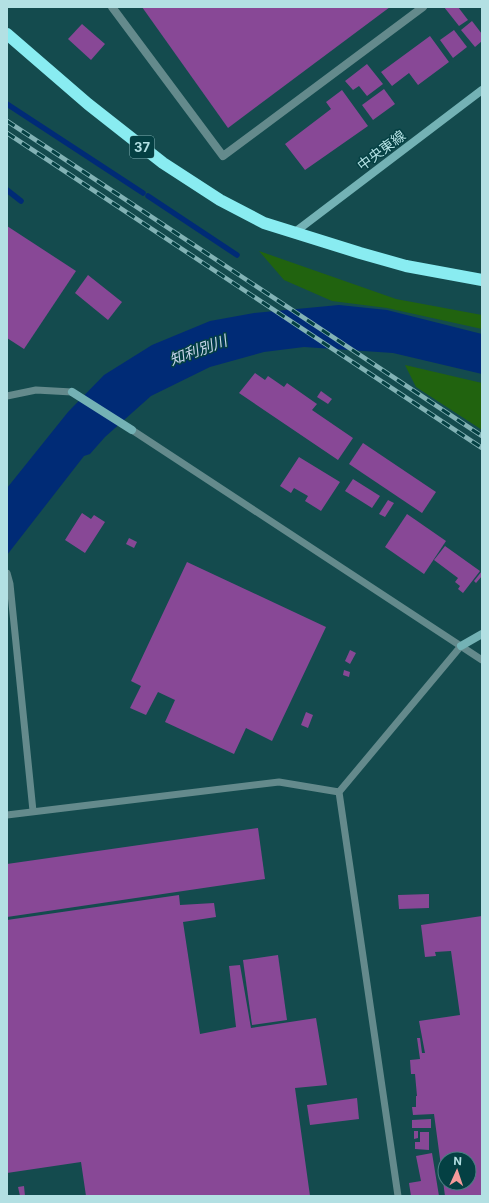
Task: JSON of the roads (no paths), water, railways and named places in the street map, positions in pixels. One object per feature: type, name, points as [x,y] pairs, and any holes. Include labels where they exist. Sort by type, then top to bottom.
[{"type":"highway","name":"37","points":[[7,34],[94,109],[163,164],[220,200],[264,223],[406,266],[482,280]]},
{"type":"main road","name":"中央東線","points":[[295,232],[482,90]]},
{"type":"main road","points":[[72,392],[132,430]]},
{"type":"main road","points":[[462,646],[482,634]]},
{"type":"street","points":[[112,7],[223,156],[423,7]]},
{"type":"lane","points":[[7,396],[36,390],[72,392]]},
{"type":"lane","points":[[132,430],[482,660]]},
{"type":"lane","points":[[7,573],[10,584],[34,811]]},
{"type":"lane","points":[[398,1196],[339,792],[462,646]]},
{"type":"lane","points":[[7,815],[279,782],[339,792]]},
{"type":"water","name":"知利別川","points":[[339,305],[387,310],[482,334],[482,374],[393,353],[304,347],[264,352],[210,367],[151,396],[105,437],[90,454],[84,456],[7,555],[7,488],[68,412],[104,375],[152,345],[210,321],[254,313]]},
{"type":"waterway","points":[[7,104],[143,193]]},
{"type":"waterway","points":[[7,190],[21,201]]},
{"type":"waterway","points":[[148,196],[237,255]]},
{"type":"railway","points":[[7,121],[482,436]]},
{"type":"railway","points":[[7,133],[482,448]]}]
